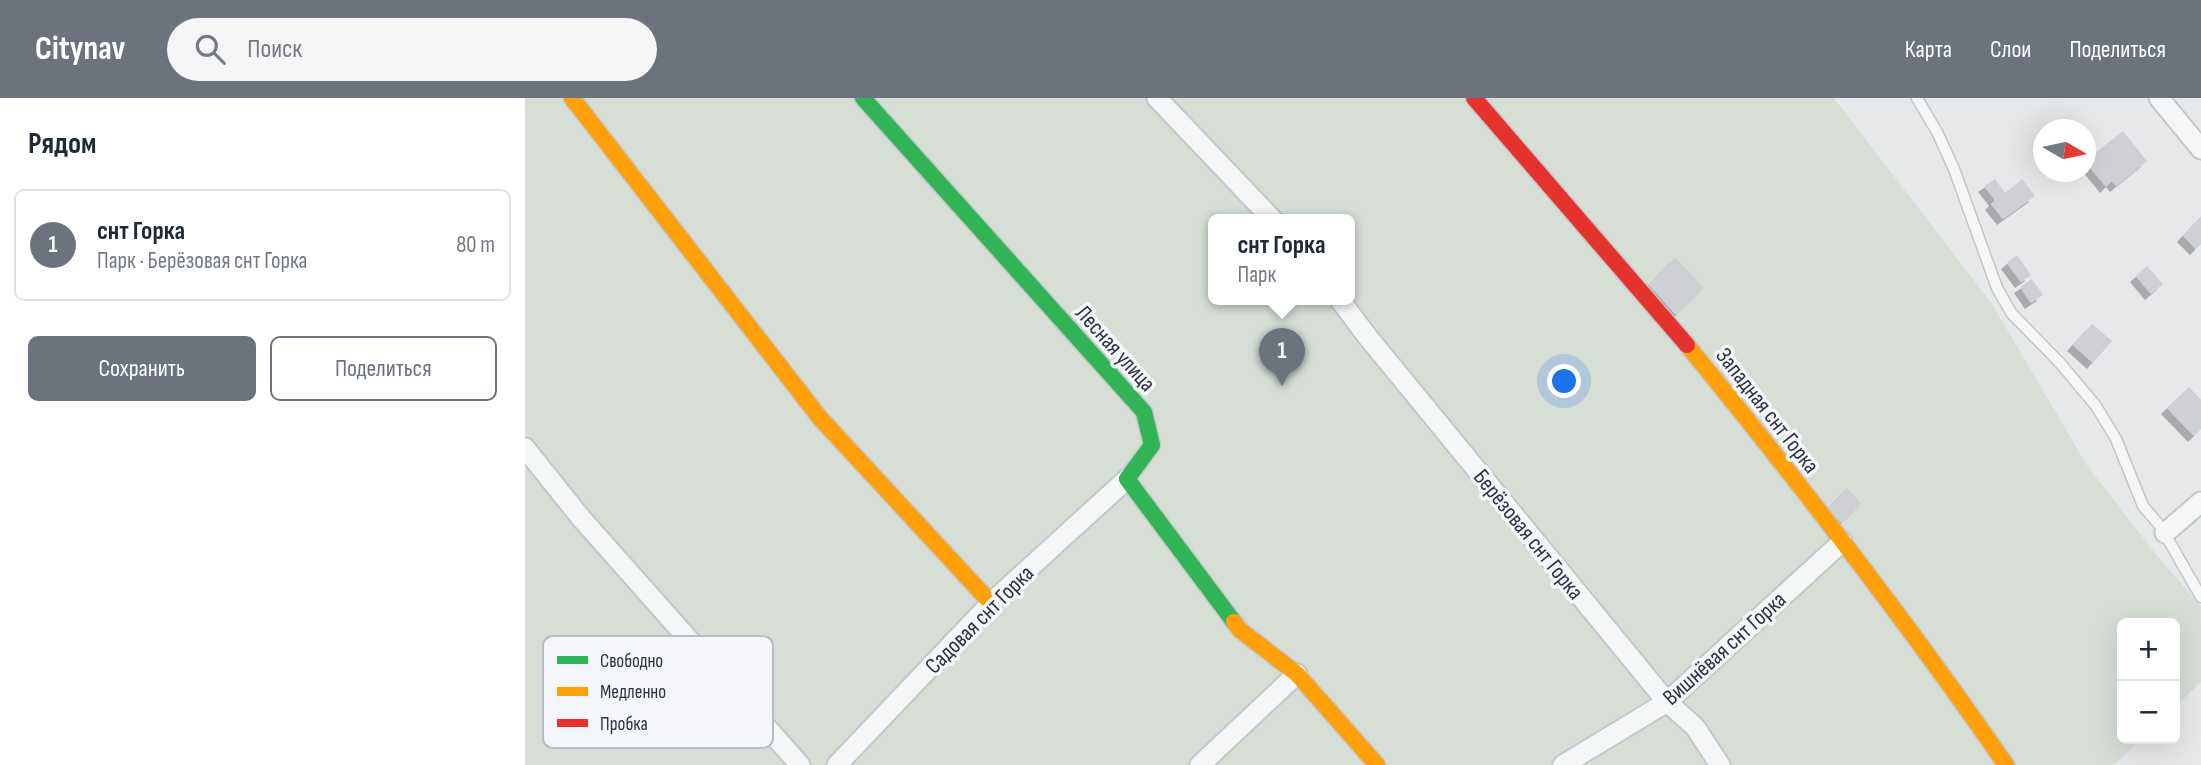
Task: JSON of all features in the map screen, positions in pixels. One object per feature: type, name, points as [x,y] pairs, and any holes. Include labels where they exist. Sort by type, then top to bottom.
[{"type":"street","points":[[572,98],[820,418],[991,603]]},
{"type":"street","name":"Лесная улица","points":[[863,98],[1144,412],[1152,445],[1127,479]]},
{"type":"street","points":[[1157,98],[1267,214]]},
{"type":"street","name":"Западная снт Горка","points":[[1474,98],[1666,319],[1768,444],[1951,685],[2006,765]]},
{"type":"street","points":[[2159,98],[2201,149]]},
{"type":"street","name":"Берёзовая снт Горка","points":[[1344,305],[1667,702],[1695,727],[1720,765]]},
{"type":"street","points":[[525,448],[581,518],[686,636]]},
{"type":"street","points":[[1127,479],[1240,630],[1297,674],[1377,765]]},
{"type":"street","name":"Садовая снт Горка","points":[[837,765],[991,603],[1127,479]]},
{"type":"street","points":[[2165,533],[2201,502]]},
{"type":"street","name":"Вишнёвая снт Горка","points":[[1563,765],[1667,702],[1842,542]]},
{"type":"street","points":[[1201,765],[1297,674]]},
{"type":"street","points":[[773,735],[800,765]]},
{"type":"lane","points":[[1917,98],[1954,169],[1997,288],[2012,314],[2097,406],[2122,452],[2143,506],[2165,533],[2201,597]]},
{"type":"shaded area","points":[[525,98],[1834,98],[1992,304],[2088,467],[2201,607],[2201,682],[2180,702],[2180,618],[2117,618],[2117,744],[2136,744],[2114,765],[525,765]]},
{"type":"building","points":[[2123,131],[2147,161],[2116,186],[2112,181],[2106,187],[2096,175],[2096,152]]},
{"type":"building","points":[[1995,179],[2005,193],[2022,179],[2035,196],[2003,219],[1991,204],[1995,200],[1984,186]]},
{"type":"building","points":[[2201,216],[2201,244],[2196,249],[2183,236]]},
{"type":"building","points":[[2017,255],[2031,275],[2021,282],[2007,263]]},
{"type":"building","points":[[1675,257],[1704,288],[1676,315],[1649,285]]},
{"type":"building","points":[[2147,266],[2163,284],[2151,294],[2136,276]]},
{"type":"building","points":[[2032,279],[2043,295],[2031,303],[2020,287]]},
{"type":"building","points":[[2092,324],[2112,341],[2093,363],[2073,345]]},
{"type":"building","points":[[2189,387],[2201,400],[2201,429],[2194,436],[2167,408]]},
{"type":"building","points":[[1847,488],[1861,504],[1842,523],[1828,509]]},
{"type":"traffic: fast","points":[[863,98],[1144,412],[1152,445],[1127,479],[1234,622]]},
{"type":"traffic: slow","points":[[572,98],[820,418],[991,603]]},
{"type":"traffic: slow","points":[[1687,345],[1851,552],[2006,765]]},
{"type":"traffic: slow","points":[[1234,622],[1240,630],[1297,674],[1377,765]]},
{"type":"traffic: jam","points":[[1474,98],[1687,345]]},
{"type":"place","name":"снт Горка","points":[[1282,386]]}]
